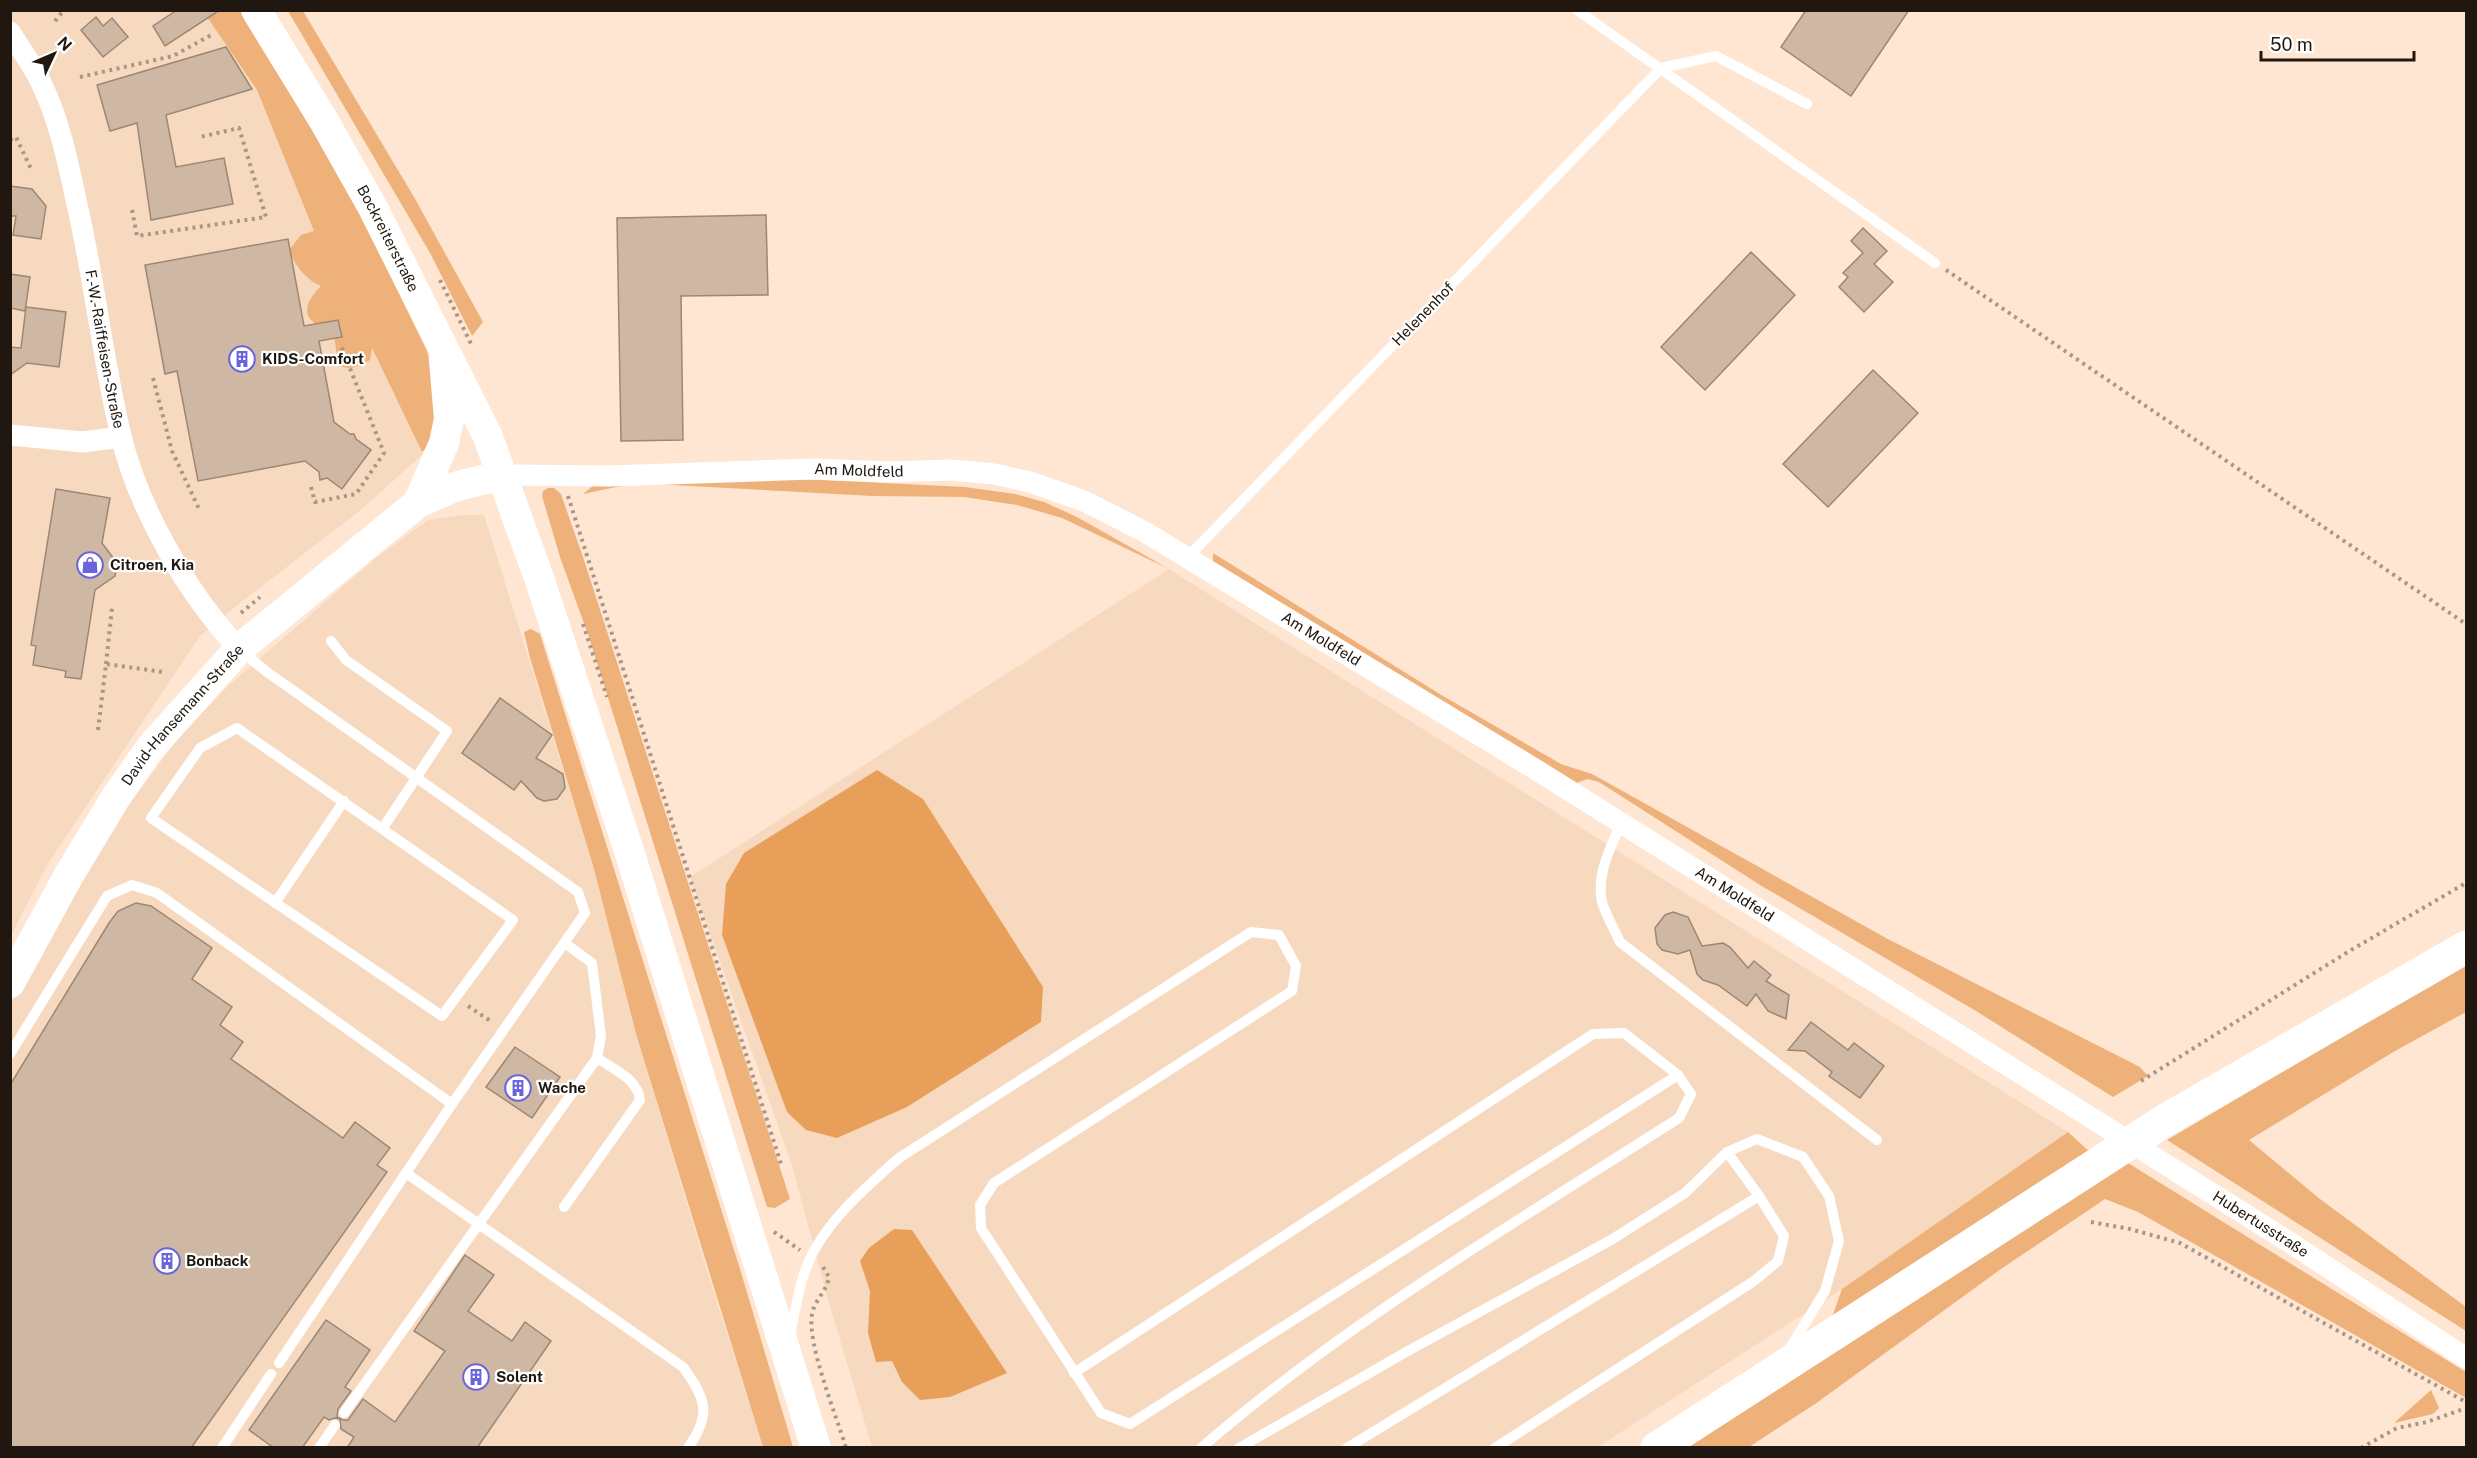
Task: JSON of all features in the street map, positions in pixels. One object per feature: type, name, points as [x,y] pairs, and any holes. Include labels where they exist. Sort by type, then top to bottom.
[{"type":"main road","name":"Bockreiterstraße","points":[[256,10],[324,121],[442,340],[488,437],[630,854],[787,1349],[816,1448]]},
{"type":"main road","name":"David-Hansemann-Straße","points":[[418,503],[444,443],[449,419],[442,340]]},
{"type":"main road","name":"David-Hansemann-Straße","points":[[10,983],[69,875],[116,797],[151,747],[239,649],[418,503],[454,487],[502,475]]},
{"type":"main road","points":[[1657,1448],[2164,1121],[2466,947]]},
{"type":"street","name":"F.-W.-Raiffeisen-Straße","points":[[10,32],[43,86],[65,151],[82,228],[121,437],[136,486],[158,531],[199,598],[239,649]]},
{"type":"street","points":[[10,435],[83,442],[121,437]]},
{"type":"street","name":"Am Moldfeld","points":[[502,475],[609,476],[812,469],[891,472],[951,470],[994,474],[1030,482],[1084,501],[1145,532],[1186,560],[1622,823],[2052,1094]]},
{"type":"street","name":"Hubertusstraße","points":[[2052,1094],[2376,1298],[2466,1358]]},
{"type":"lane","points":[[1577,10],[1935,263]]},
{"type":"lane","points":[[1661,68],[1716,56],[1807,104]]},
{"type":"lane","name":"Helenenhof","points":[[1186,560],[1661,68]]},
{"type":"lane","points":[[331,641],[346,660],[447,731],[383,828]]},
{"type":"lane","points":[[239,649],[267,672],[578,892],[585,913],[566,944],[452,1104],[279,1363]]},
{"type":"lane","points":[[237,728],[344,801],[513,920],[442,1016],[151,818],[200,748],[237,728]]},
{"type":"lane","points":[[275,903],[344,801]]},
{"type":"lane","points":[[1622,823],[1605,859],[1602,876],[1602,901],[1620,942],[1877,1140]]},
{"type":"lane","points":[[10,1054],[108,896],[132,885],[157,893],[452,1104]]},
{"type":"lane","points":[[787,1349],[804,1275],[811,1258],[854,1198],[899,1158],[1251,932],[1279,935],[1296,966],[1292,991],[994,1183],[980,1205],[981,1228],[1101,1413],[1130,1424],[1677,1075]]},
{"type":"lane","points":[[344,1413],[597,1058],[601,1036],[592,963],[566,944]]},
{"type":"lane","points":[[1074,1373],[1593,1034],[1624,1033],[1677,1075],[1691,1094],[1679,1118],[1377,1312],[1241,1413],[1201,1448]]},
{"type":"lane","points":[[564,1207],[640,1100],[639,1090],[629,1080],[597,1058]]},
{"type":"lane","points":[[1239,1448],[1406,1352],[1611,1240],[1685,1193],[1727,1152],[1757,1139],[1803,1157],[1829,1196],[1839,1241],[1825,1291],[1794,1344],[1763,1380]]},
{"type":"lane","points":[[1495,1448],[1754,1281],[1778,1261],[1784,1236],[1727,1152]]},
{"type":"lane","points":[[406,1173],[683,1368],[701,1392],[705,1417],[688,1448]]},
{"type":"lane","points":[[1347,1448],[1759,1196]]},
{"type":"lane","points":[[222,1448],[271,1374]]},
{"type":"lane","points":[[319,1448],[335,1425]]},
{"type":"path","points":[[55,21],[64,10]]},
{"type":"path","points":[[80,77],[173,56],[213,34]]},
{"type":"path","points":[[132,210],[137,236],[266,217],[239,128],[200,137]]},
{"type":"path","points":[[10,140],[15,137],[32,171]]},
{"type":"path","points":[[1935,263],[2466,624]]},
{"type":"path","points":[[310,487],[315,502],[356,494],[384,453],[341,346]]},
{"type":"path","points":[[153,378],[172,451],[199,510]]},
{"type":"path","points":[[561,474],[781,1164]]},
{"type":"path","points":[[98,730],[112,608]]},
{"type":"path","points":[[106,664],[163,672]]},
{"type":"path","points":[[2142,1082],[2351,950],[2466,883]]},
{"type":"path","points":[[2091,1222],[2130,1229],[2180,1243],[2466,1402]]},
{"type":"path","points":[[2361,1448],[2397,1428],[2427,1422],[2466,1408]]},
{"type":"shaded area","points":[[11,11],[205,11],[257,90],[315,231],[423,454],[362,509],[200,636],[49,862],[11,935]]},
{"type":"shaded area","points":[[203,11],[241,11],[347,186],[427,351],[440,412],[439,437],[422,452],[372,348],[370,360],[351,368],[338,366],[334,333],[316,324],[308,314],[309,302],[321,286],[302,271],[289,250],[301,235],[314,231],[257,90]]},
{"type":"shaded area","points":[[288,11],[303,11],[414,197],[483,322],[472,336],[430,253]]},
{"type":"shaded area","points":[[702,474],[965,487],[1015,494],[1044,502],[1077,517],[1169,569],[1062,518],[1017,505],[964,497],[872,496],[635,483],[583,494],[594,485]]},
{"type":"shaded area","points":[[554,488],[561,494],[584,560],[790,1199],[775,1208],[767,1207],[590,640],[560,557],[542,496],[543,491]]},
{"type":"shaded area","points":[[462,515],[484,515],[594,869],[636,1034],[763,1447],[11,1448],[11,1002],[119,818],[179,737],[228,686],[377,557],[428,520]]},
{"type":"shaded area","points":[[1213,553],[1443,696],[1561,764],[1592,774],[1886,938],[2140,1067],[2148,1076],[2113,1097],[1976,1011],[1760,885],[1599,782],[1588,779],[1576,783],[1213,562]]},
{"type":"shaded area","points":[[1169,569],[2068,1132],[1842,1289],[1598,1447],[872,1447],[827,1296],[791,1162],[690,877]]},
{"type":"shaded area","points":[[531,629],[540,634],[740,1269],[793,1447],[763,1447],[636,1034],[594,869],[530,658],[524,632]]},
{"type":"shaded area","points":[[877,770],[923,799],[1043,987],[1041,1022],[907,1107],[837,1138],[806,1130],[787,1112],[722,935],[726,884],[744,853]]},
{"type":"shaded area","points":[[2466,964],[2466,1012],[2395,1051],[2249,1140],[2320,1199],[2466,1307],[2466,1331],[2167,1140]]},
{"type":"shaded area","points":[[2068,1132],[2091,1153],[1830,1323],[1842,1289]]},
{"type":"shaded area","points":[[2128,1163],[2466,1372],[2466,1398],[2138,1212],[2105,1199],[2001,1269],[1815,1404],[1749,1447],[1685,1448]]},
{"type":"shaded area","points":[[894,1229],[912,1230],[1007,1373],[950,1397],[920,1400],[902,1382],[892,1361],[876,1362],[868,1333],[870,1291],[860,1261],[869,1248]]},
{"type":"shaded area","points":[[2431,1390],[2439,1408],[2433,1414],[2394,1423]]},
{"type":"building","points":[[177,10],[220,10],[165,46],[153,26]]},
{"type":"building","points":[[1806,10],[1909,10],[1851,96],[1781,47]]},
{"type":"building","points":[[96,17],[103,26],[112,18],[128,37],[103,57],[81,30]]},
{"type":"building","points":[[226,47],[252,89],[166,115],[176,167],[224,158],[233,204],[151,220],[137,123],[110,131],[97,85]]},
{"type":"building","points":[[10,186],[32,189],[46,206],[41,239],[13,235],[16,216],[10,216]]},
{"type":"building","points":[[766,215],[768,295],[681,296],[683,440],[621,441],[617,218]]},
{"type":"building","points":[[1863,228],[1887,251],[1874,264],[1893,282],[1864,312],[1839,287],[1848,277],[1843,273],[1863,253],[1851,241]]},
{"type":"building","name":"KIDS-Comfort","points":[[288,239],[304,326],[338,320],[342,337],[319,341],[334,422],[350,434],[354,434],[356,439],[371,450],[342,489],[327,478],[320,480],[319,472],[305,461],[198,481],[177,371],[165,374],[145,265]]},
{"type":"building","points":[[1751,252],[1795,295],[1705,390],[1661,347]]},
{"type":"building","points":[[10,274],[30,277],[25,311],[10,308]]},
{"type":"building","points":[[26,307],[66,312],[59,367],[27,363],[10,375],[10,347],[21,348]]},
{"type":"building","points":[[1873,370],[1918,413],[1828,507],[1783,464]]},
{"type":"building","points":[[56,489],[110,498],[102,543],[117,563],[115,576],[95,590],[81,679],[65,677],[66,671],[33,665],[36,646],[31,645]]},
{"type":"building","points":[[500,698],[552,735],[536,758],[563,774],[565,788],[557,799],[544,801],[537,798],[521,781],[514,790],[462,753]]},
{"type":"building","name":"Bonback","points":[[136,903],[151,906],[212,948],[192,979],[232,1007],[220,1025],[243,1042],[231,1059],[343,1138],[355,1122],[390,1148],[377,1165],[387,1172],[191,1448],[10,1448],[10,1085],[109,923],[118,911]]},
{"type":"building","points":[[1673,912],[1688,917],[1702,946],[1723,943],[1730,947],[1748,968],[1754,961],[1771,975],[1766,981],[1789,995],[1786,1019],[1768,1011],[1756,994],[1747,1006],[1718,985],[1703,980],[1697,974],[1690,950],[1678,954],[1662,950],[1657,944],[1655,928],[1665,915]]},
{"type":"building","points":[[1811,1022],[1848,1050],[1854,1043],[1884,1066],[1860,1098],[1829,1076],[1832,1072],[1805,1051],[1788,1050]]},
{"type":"building","points":[[515,1047],[560,1077],[532,1118],[486,1087]]},
{"type":"building","points":[[465,1255],[494,1275],[468,1311],[512,1341],[525,1322],[551,1341],[477,1448],[347,1448],[354,1437],[341,1429],[340,1419],[329,1420],[324,1417],[302,1448],[274,1448],[249,1430],[326,1320],[370,1350],[345,1387],[351,1391],[338,1409],[337,1417],[348,1420],[363,1399],[395,1422],[445,1351],[414,1331]]},
{"type":"place","name":"KIDS-Comfort","points":[[242,359]]},
{"type":"place","name":"Citroen, Kia","points":[[90,565]]},
{"type":"place","name":"Wache","points":[[518,1088]]},
{"type":"place","name":"Bonback","points":[[167,1261]]},
{"type":"place","name":"Solent","points":[[476,1377]]}]
